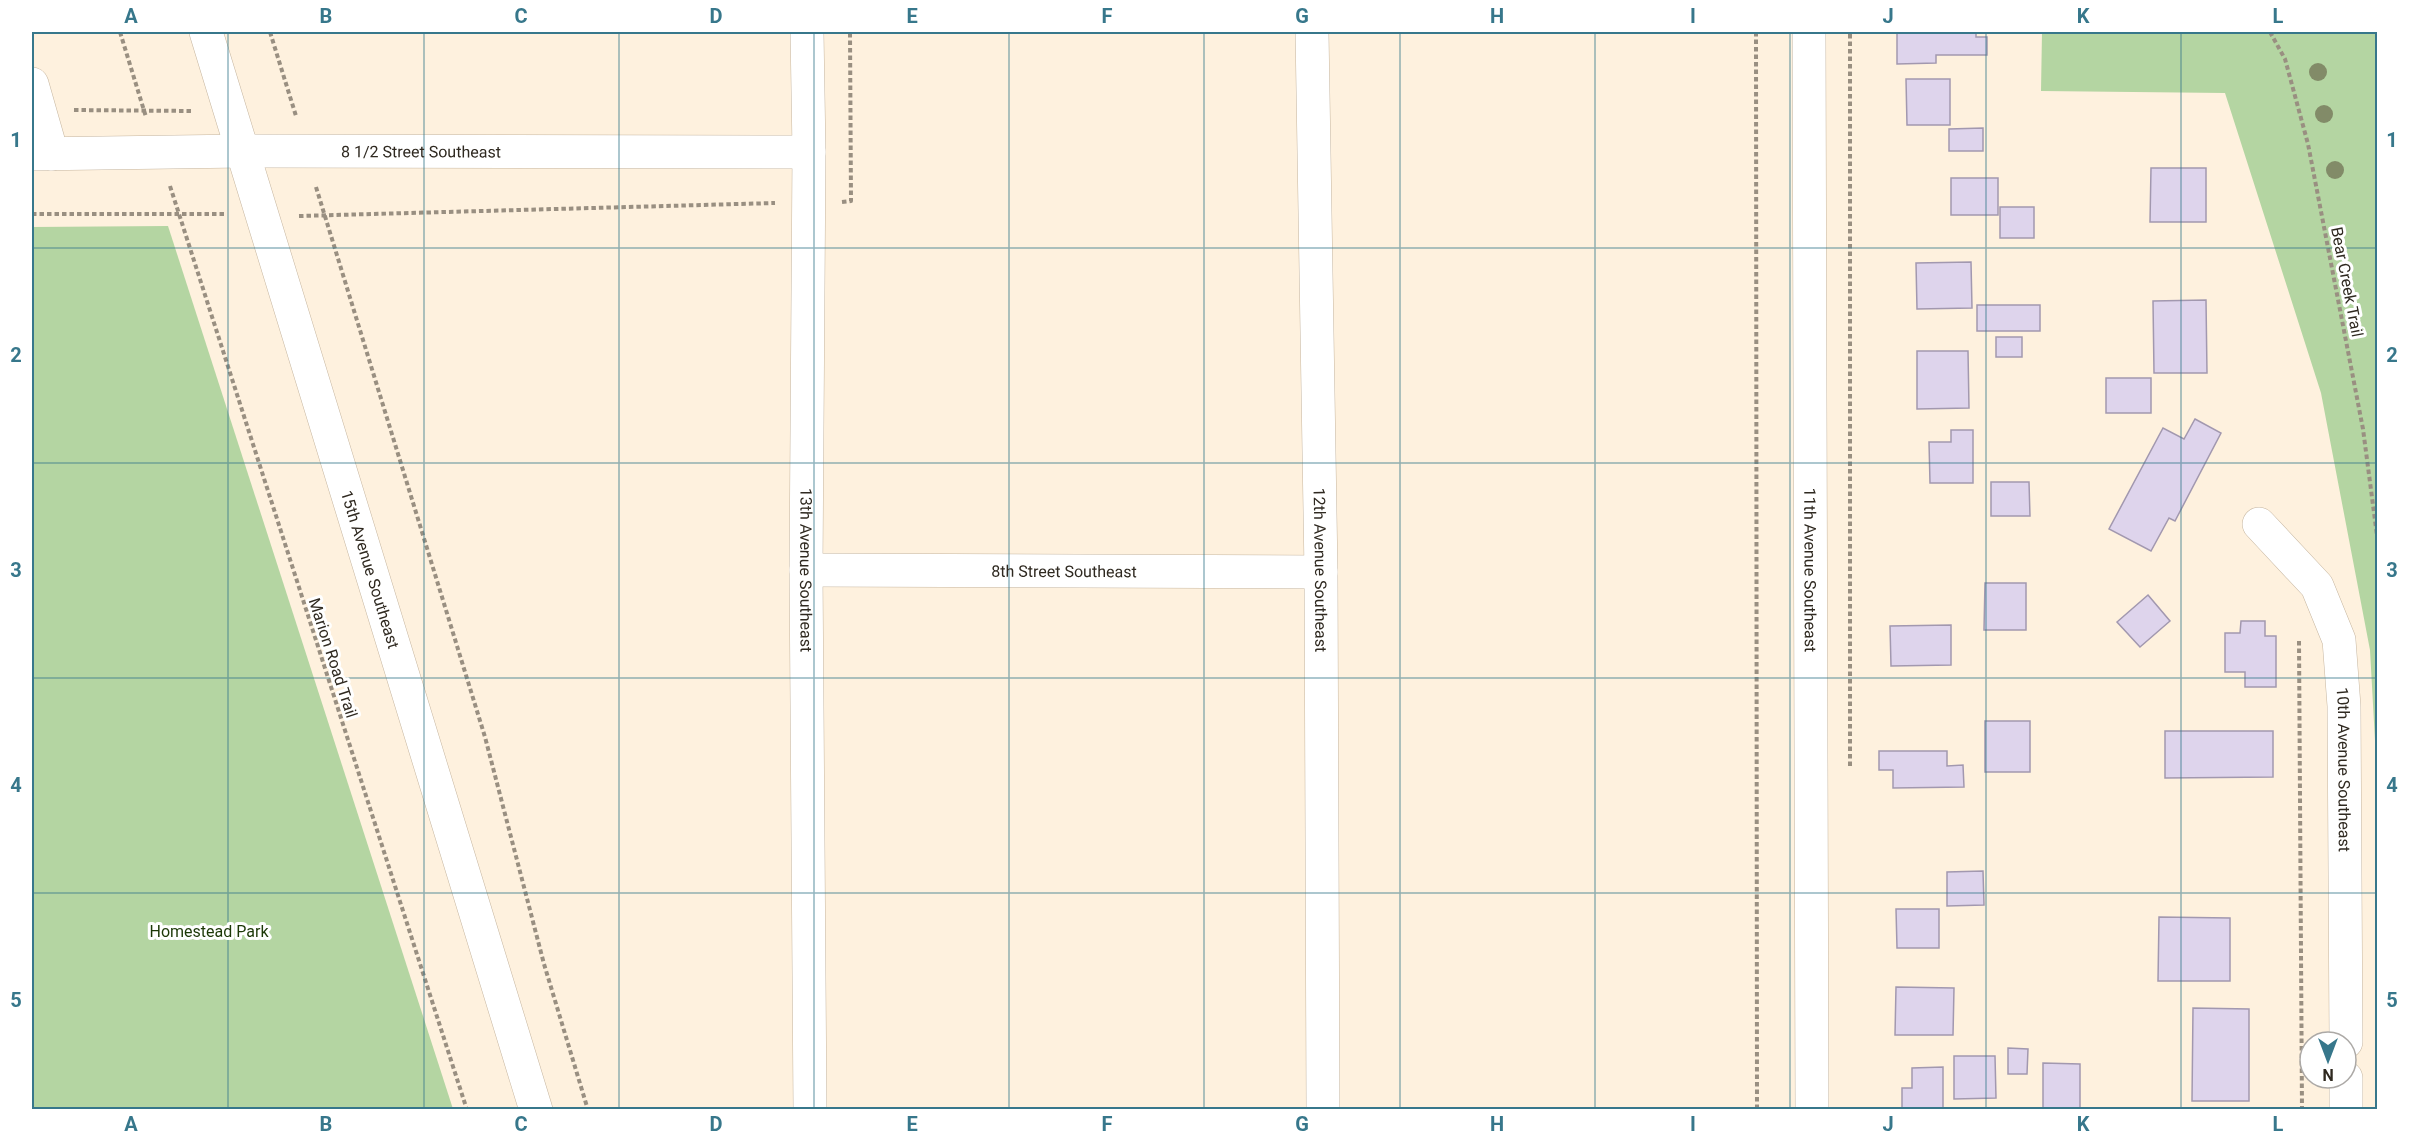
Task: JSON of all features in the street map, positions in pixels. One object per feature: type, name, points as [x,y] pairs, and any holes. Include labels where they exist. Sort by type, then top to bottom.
[{"type":"street","name":"15th Avenue Southeast","points":[[206,32],[536,1110]]},
{"type":"street","name":"13th Avenue Southeast","points":[[807,32],[809,152],[806,570],[810,1110]]},
{"type":"street","name":"12th Avenue Southeast","points":[[1312,32],[1321,572],[1323,1110]]},
{"type":"street","name":"11th Avenue Southeast","points":[[1809,32],[1812,1110]]},
{"type":"street","points":[[35,97],[42,154]]},
{"type":"street","name":"8 1/2 Street Southeast","points":[[42,154],[244,151],[809,152]]},
{"type":"street","name":"10th Avenue Southeast","points":[[2259,524],[2318,586],[2339,640],[2344,706],[2346,1030]]},
{"type":"street","name":"8th Street Southeast","points":[[806,570],[1321,572]]},
{"type":"street","points":[[2346,1090],[2346,1110]]},
{"type":"path","points":[[35,97],[144,110],[120,32]]},
{"type":"path","points":[[270,32],[295,114]]},
{"type":"path","points":[[850,32],[851,201]]},
{"type":"path","points":[[1756,32],[1757,1110]]},
{"type":"path","points":[[1850,32],[1850,774]]},
{"type":"path","name":"Bear Creek Trail","points":[[2270,32],[2285,59],[2308,144],[2363,429],[2378,543]]},
{"type":"path","points":[[588,1110],[544,964],[485,737],[324,216],[755,204]]},
{"type":"path","name":"Marion Road Trail","points":[[32,214],[179,214],[321,662],[467,1110]]},
{"type":"path","points":[[2299,640],[2302,1110]]},
{"type":"green space","points":[[2042,32],[2377,32],[2377,777],[2370,650],[2321,393],[2225,93],[2041,91]]},
{"type":"green space","name":"Homestead Park","points":[[168,226],[453,1109],[32,1109],[32,227]]},
{"type":"building","points":[[1897,32],[1976,32],[1976,37],[1987,37],[1987,55],[1936,55],[1936,63],[1897,64]]},
{"type":"building","points":[[1906,79],[1950,79],[1950,125],[1907,125]]},
{"type":"building","points":[[1983,128],[1983,151],[1949,151],[1949,129]]},
{"type":"building","points":[[2151,168],[2206,168],[2206,222],[2150,222]]},
{"type":"building","points":[[1951,178],[1998,178],[1998,215],[1951,215]]},
{"type":"building","points":[[2000,207],[2034,207],[2034,238],[2000,238]]},
{"type":"building","points":[[1971,262],[1972,308],[1917,309],[1916,263]]},
{"type":"building","points":[[2206,300],[2207,373],[2154,373],[2153,301]]},
{"type":"building","points":[[1977,305],[2040,305],[2040,331],[1977,331]]},
{"type":"building","points":[[1996,337],[2022,337],[2022,357],[1996,357]]},
{"type":"building","points":[[1917,351],[1968,351],[1969,408],[1917,409]]},
{"type":"building","points":[[2106,378],[2151,378],[2151,413],[2106,413]]},
{"type":"building","points":[[2195,419],[2221,433],[2175,521],[2169,518],[2151,551],[2109,529],[2163,428],[2184,439]]},
{"type":"building","points":[[1951,430],[1973,430],[1973,483],[1930,483],[1929,442],[1951,442]]},
{"type":"building","points":[[1991,482],[2029,482],[2030,516],[1991,516]]},
{"type":"building","points":[[1985,583],[2026,583],[2026,630],[1984,630]]},
{"type":"building","points":[[2148,595],[2170,621],[2140,647],[2117,622]]},
{"type":"building","points":[[2241,621],[2265,621],[2265,636],[2276,636],[2276,687],[2245,687],[2245,672],[2225,672],[2225,633],[2240,633]]},
{"type":"building","points":[[1951,625],[1951,665],[1891,666],[1890,626]]},
{"type":"building","points":[[1985,721],[2030,721],[2030,772],[1985,772]]},
{"type":"building","points":[[2165,731],[2273,731],[2273,777],[2165,778]]},
{"type":"building","points":[[1879,751],[1947,751],[1947,766],[1963,765],[1964,787],[1893,788],[1893,770],[1879,770]]},
{"type":"building","points":[[1983,871],[1984,905],[1947,906],[1947,872]]},
{"type":"building","points":[[1896,909],[1939,909],[1939,948],[1897,948]]},
{"type":"building","points":[[2159,917],[2230,918],[2230,981],[2158,981]]},
{"type":"building","points":[[1896,987],[1954,988],[1953,1035],[1895,1035]]},
{"type":"building","points":[[2193,1008],[2249,1009],[2249,1101],[2192,1101]]},
{"type":"building","points":[[2008,1048],[2028,1049],[2027,1074],[2008,1074]]},
{"type":"building","points":[[1954,1056],[1995,1056],[1996,1098],[1954,1099]]},
{"type":"building","points":[[2043,1063],[2080,1064],[2080,1110],[2043,1110]]},
{"type":"building","points":[[1943,1067],[1943,1110],[1902,1110],[1902,1088],[1912,1088],[1912,1068]]}]
